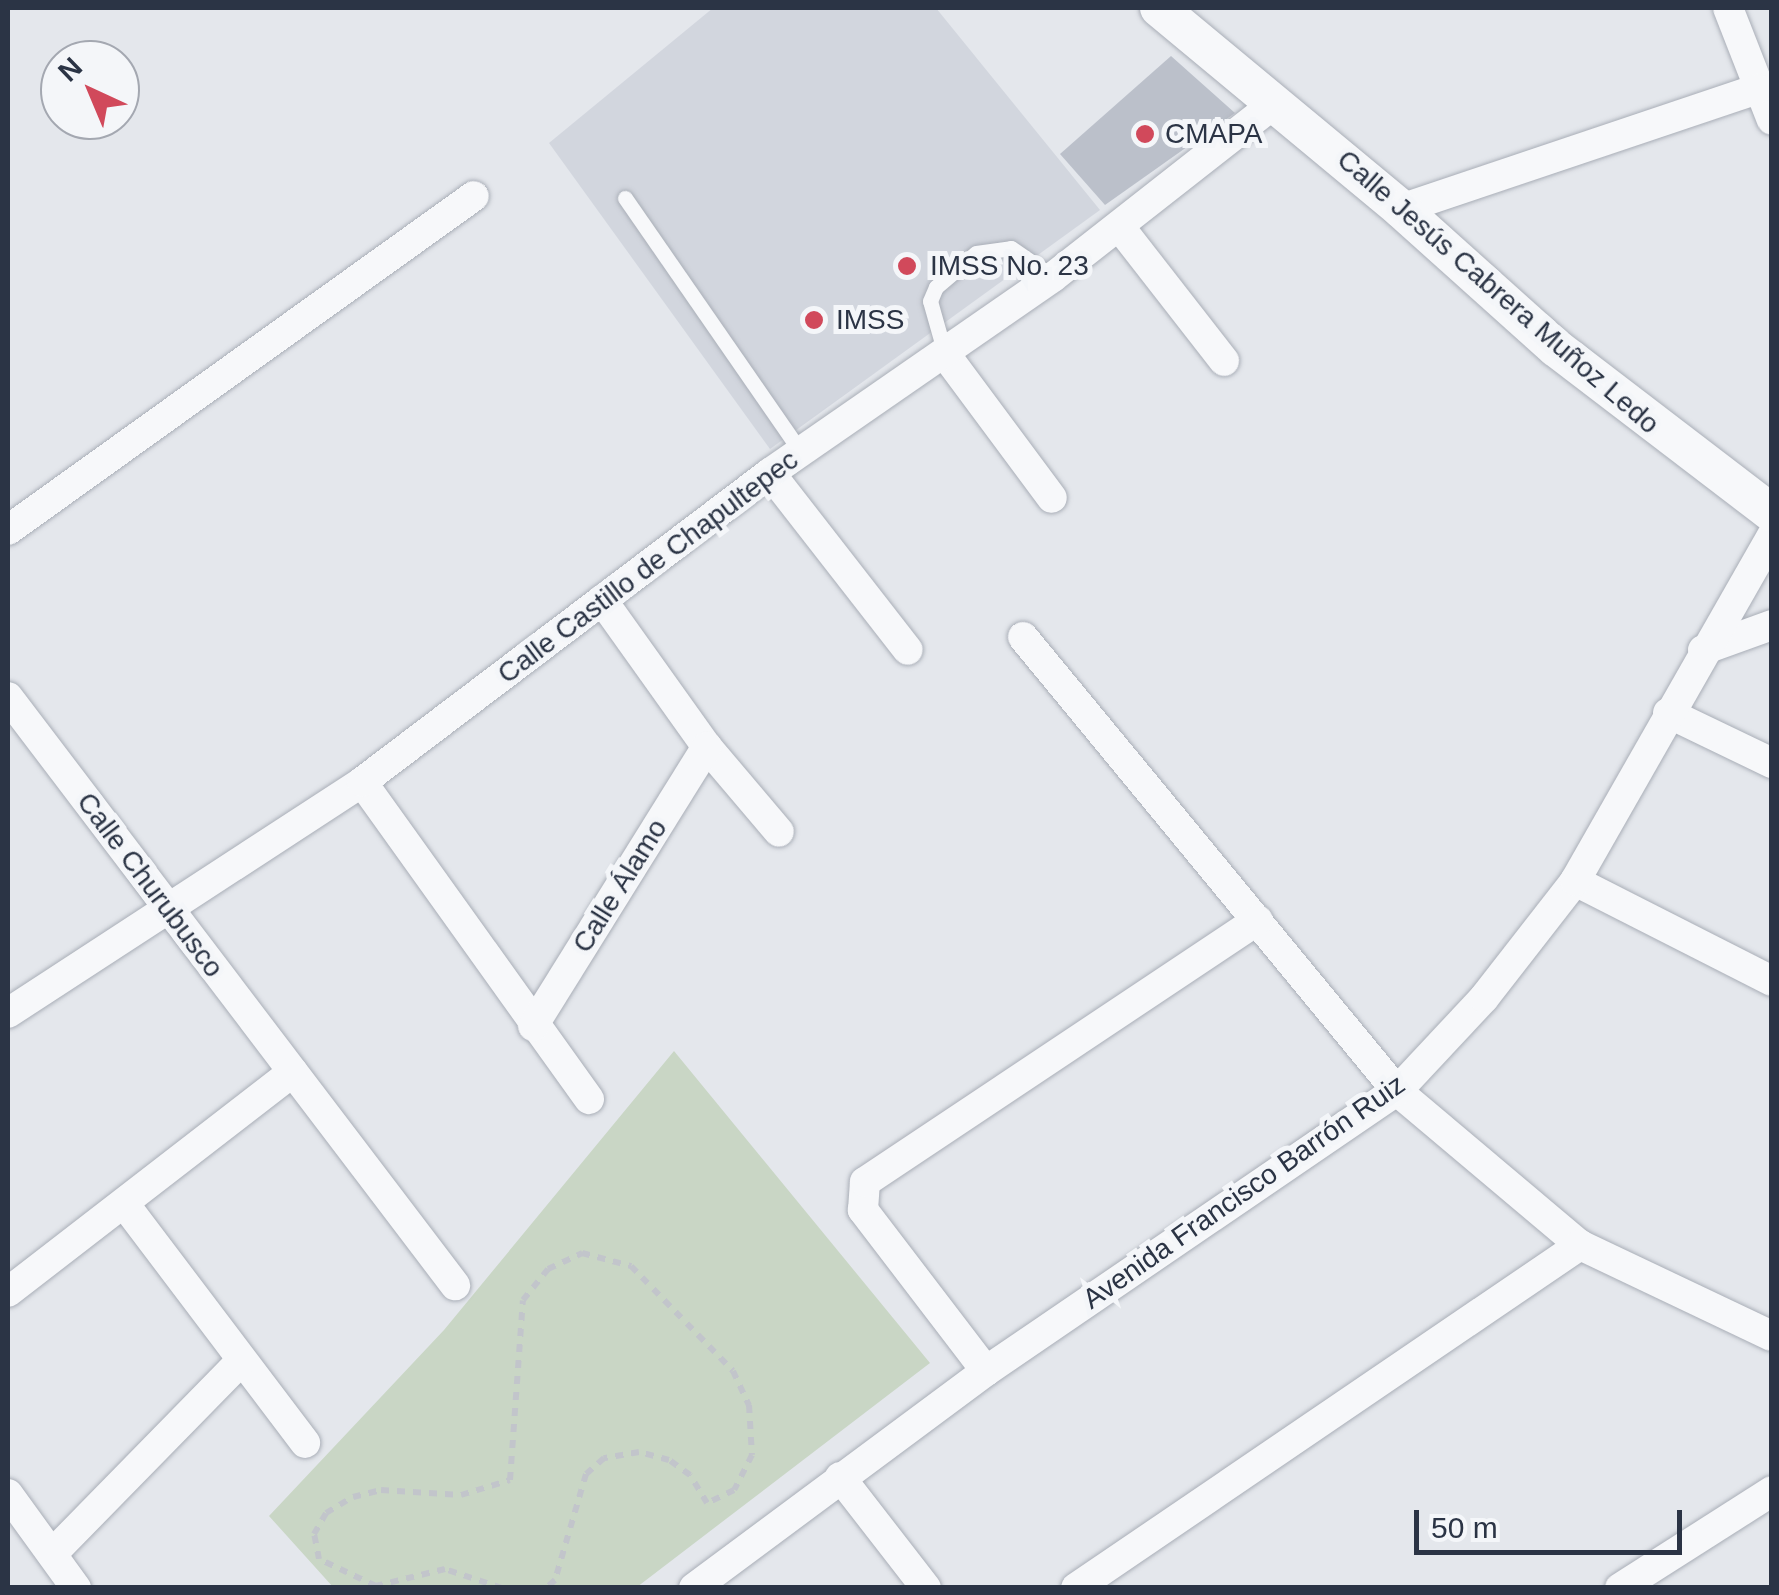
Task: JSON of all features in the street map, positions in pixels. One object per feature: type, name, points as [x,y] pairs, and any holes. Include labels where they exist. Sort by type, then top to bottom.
[{"type":"street","name":"Calle Jesús Cabrera Muñoz Ledo","points":[[1159,8],[1401,209],[1570,360],[1772,514]]},
{"type":"street","points":[[1728,8],[1772,120]]},
{"type":"street","points":[[1401,209],[1757,90]]},
{"type":"street","name":"Calle Castillo de Chapultepec","points":[[8,1013],[166,905],[362,782],[770,472],[1053,277],[1276,102]]},
{"type":"street","points":[[8,530],[474,196]]},
{"type":"street","points":[[1119,226],[1224,362]]},
{"type":"street","points":[[945,354],[1052,498]]},
{"type":"street","points":[[770,472],[908,650]]},
{"type":"street","name":"Avenida Francisco Barrón Ruiz","points":[[694,1588],[986,1371],[1397,1091],[1484,998],[1575,881],[1703,650],[1772,535]]},
{"type":"street","points":[[602,600],[707,747],[779,832]]},
{"type":"street","points":[[1703,650],[1772,625]]},
{"type":"street","points":[[1023,637],[1397,1091],[1580,1245],[1772,1336]]},
{"type":"street","name":"Calle Churubusco","points":[[8,696],[455,1285]]},
{"type":"street","points":[[1668,712],[1772,764]]},
{"type":"street","name":"Calle Álamo","points":[[533,1026],[707,747]]},
{"type":"street","points":[[362,782],[533,1026],[590,1099]]},
{"type":"street","points":[[1575,881],[1772,981]]},
{"type":"street","points":[[986,1371],[863,1210],[865,1182],[1258,920]]},
{"type":"street","points":[[8,1292],[126,1206],[294,1072]]},
{"type":"street","points":[[126,1206],[305,1443]]},
{"type":"street","points":[[1076,1588],[1580,1245]]},
{"type":"street","points":[[53,1553],[241,1360]]},
{"type":"street","points":[[840,1477],[926,1588]]},
{"type":"street","points":[[1620,1588],[1772,1490]]},
{"type":"street","points":[[8,1494],[76,1588]]},
{"type":"lane","points":[[625,198],[801,452]]},
{"type":"lane","points":[[945,354],[930,301],[936,286],[976,253],[1011,248],[1053,277]]},
{"type":"path","points":[[502,1588],[445,1569],[376,1586],[318,1559],[314,1534],[326,1512],[352,1497],[381,1490],[461,1496],[510,1480],[523,1300],[548,1269],[582,1253],[631,1266],[733,1371],[749,1405],[752,1455],[734,1490],[707,1503],[690,1475],[669,1460],[639,1452],[604,1458],[586,1474],[555,1580],[546,1588]]},
{"type":"shaded area","name":"IMSS","points":[[713,8],[936,8],[1100,210],[770,449],[549,143]]},
{"type":"green space","points":[[674,1051],[930,1363],[637,1587],[333,1587],[269,1516],[444,1330]]},
{"type":"building","name":"CMAPA","points":[[1171,56],[1235,113],[1105,205],[1060,154]]},
{"type":"place","name":"CMAPA","points":[[1145,134]]},
{"type":"place","name":"IMSS No. 23","points":[[907,266]]},
{"type":"place","name":"IMSS","points":[[814,320]]}]
